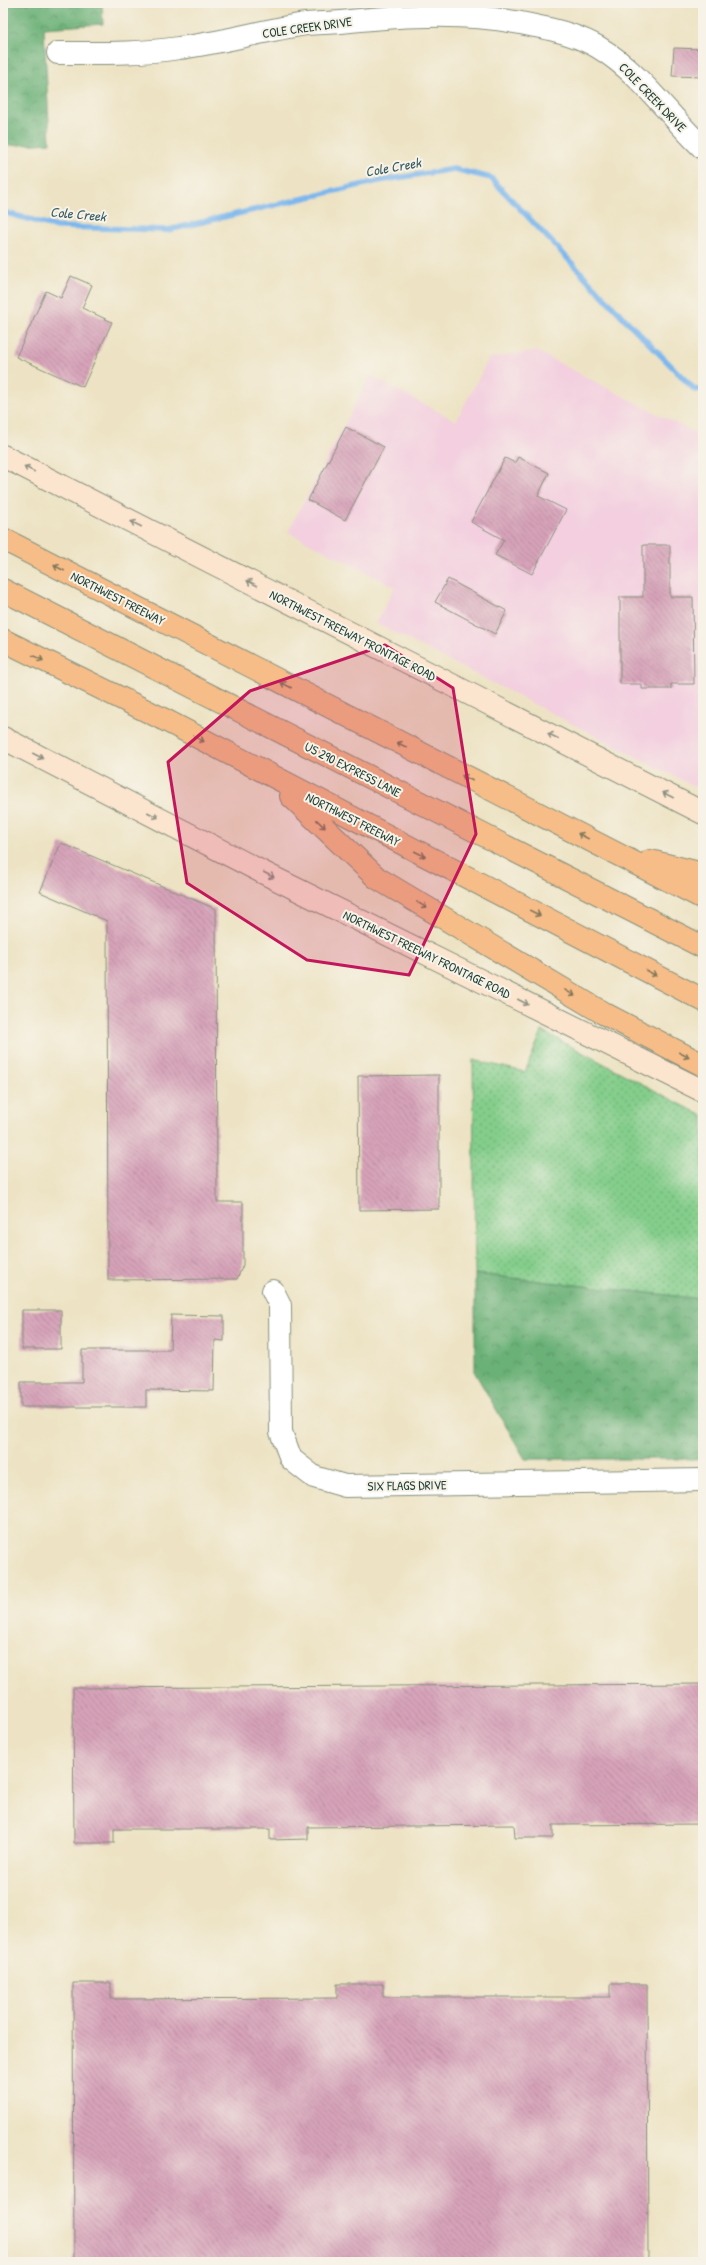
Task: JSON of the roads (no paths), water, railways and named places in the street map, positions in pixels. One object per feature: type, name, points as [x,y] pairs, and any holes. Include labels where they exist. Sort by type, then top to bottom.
[{"type":"highway","name":"NORTHWEST FREEWAY","points":[[3,539],[703,898]]},
{"type":"highway","name":"US 290 EXPRESS LANE","points":[[3,590],[703,947]]},
{"type":"highway","name":"NORTHWEST FREEWAY","points":[[3,640],[165,720],[273,778],[703,1000]]},
{"type":"highway","points":[[273,778],[378,878],[603,1013],[703,1065]]},
{"type":"highway","points":[[618,854],[703,874]]},
{"type":"main road","name":"NORTHWEST FREEWAY FRONTAGE ROAD","points":[[3,456],[703,813]]},
{"type":"main road","name":"NORTHWEST FREEWAY FRONTAGE ROAD","points":[[3,738],[264,873],[703,1091]]},
{"type":"street","name":"COLE CREEK DRIVE","points":[[58,53],[131,53],[179,48],[230,40],[307,24],[385,17],[458,15],[508,20],[576,37],[615,58],[645,86],[683,129],[703,148]]},
{"type":"street","name":"SIX FLAGS DRIVE","points":[[273,1291],[280,1305],[281,1432],[291,1459],[314,1477],[345,1486],[703,1480]]},
{"type":"waterway","name":"Cole Creek","points":[[3,212],[57,227],[168,230],[378,181],[454,169],[491,178],[623,317],[695,390],[703,389]]}]
